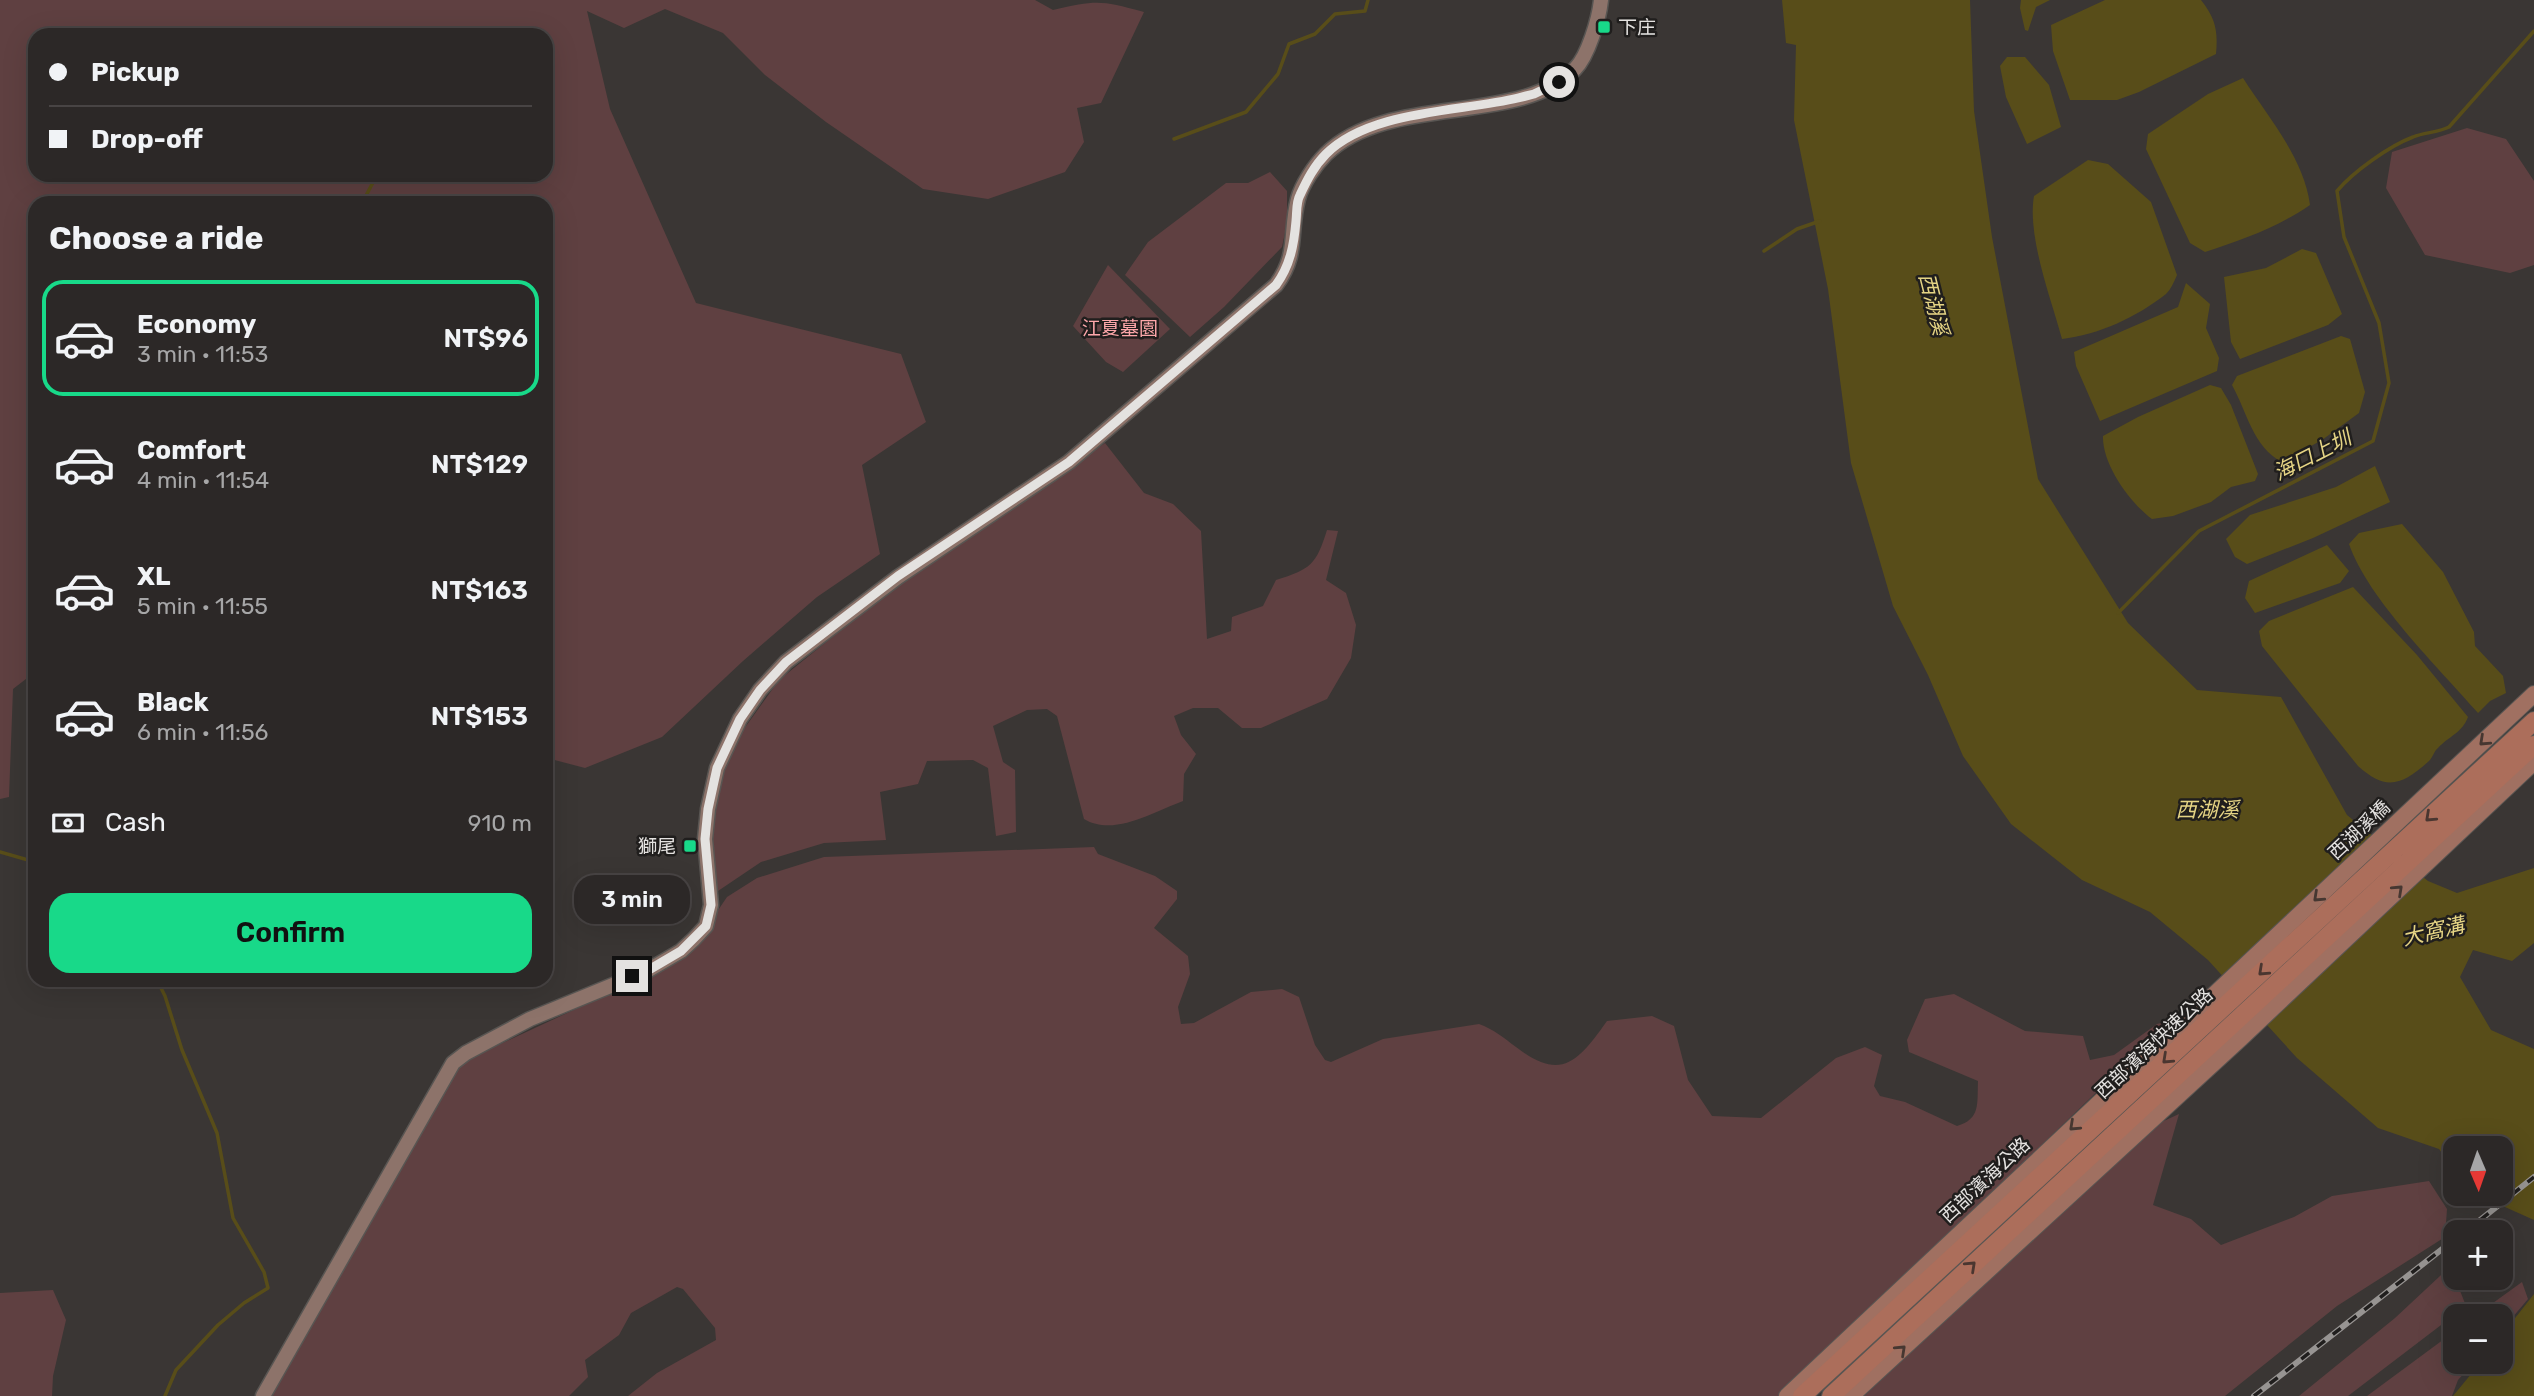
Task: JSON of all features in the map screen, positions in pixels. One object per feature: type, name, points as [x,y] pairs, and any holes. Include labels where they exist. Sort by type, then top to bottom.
[{"type":"highway","name":"西部濱海快速公路","points":[[1802,1396],[2215,1005],[2534,721]]},
{"type":"highway","name":"西部濱海快速公路","points":[[1832,1396],[2235,1032],[2534,745]]},
{"type":"main road","points":[[263,1396],[453,1063],[466,1053],[530,1019],[647,971],[681,951],[706,926],[711,905],[705,839],[717,768],[740,719],[760,690],[786,662],[898,576],[1069,462],[1276,285],[1287,270],[1294,243],[1298,198],[1314,169],[1327,153],[1347,139],[1377,125],[1415,114],[1534,94],[1559,82],[1577,68],[1595,27],[1601,0]]},
{"type":"main road","name":"西湖溪橋","points":[[2215,1005],[2534,694]]},
{"type":"main road","points":[[1851,1396],[2235,1032],[2534,762]]},
{"type":"main road","name":"西部濱海公路","points":[[1787,1396],[2215,1005]]},
{"type":"green space","points":[[0,0],[1035,0],[1053,10],[1098,3],[1144,12],[1101,103],[1077,108],[1084,142],[1065,172],[988,199],[923,189],[826,122],[765,75],[723,33],[665,9],[624,28],[587,11],[610,109],[696,303],[901,354],[926,422],[862,465],[880,554],[817,597],[743,661],[662,737],[585,768],[553,760],[553,196],[28,196],[28,677],[13,689],[9,797],[0,799]]},
{"type":"green space","points":[[2467,128],[2506,139],[2534,181],[2534,265],[2510,273],[2425,255],[2386,188],[2392,152]]},
{"type":"green space","points":[[1270,172],[1287,191],[1287,223],[1282,247],[1224,307],[1190,337],[1125,275],[1148,242],[1226,183],[1248,183]]},
{"type":"green space","name":"江夏墓園","points":[[1108,265],[1170,329],[1123,372],[1106,362],[1073,326]]},
{"type":"green space","points":[[1105,443],[1144,493],[1173,504],[1201,531],[1207,639],[1231,631],[1232,617],[1263,606],[1276,580],[1305,569],[1319,551],[1327,530],[1338,531],[1326,580],[1346,593],[1356,625],[1351,658],[1327,699],[1261,728],[1242,728],[1218,708],[1193,708],[1174,716],[1181,735],[1196,754],[1184,774],[1183,801],[1134,821],[1108,825],[1084,819],[1057,716],[1047,709],[1027,710],[993,726],[1003,762],[1015,770],[1016,832],[996,836],[988,768],[973,760],[927,761],[918,784],[880,792],[886,840],[824,843],[761,862],[718,891],[707,889],[718,765],[779,680],[918,568]]},
{"type":"green space","points":[[1094,847],[1098,854],[1155,876],[1177,891],[1177,899],[1154,928],[1188,956],[1190,974],[1178,1007],[1181,1024],[1194,1023],[1251,992],[1282,989],[1299,997],[1315,1045],[1325,1060],[1331,1062],[1383,1039],[1479,1024],[1532,1058],[1557,1065],[1568,1063],[1577,1056],[1607,1021],[1652,1016],[1674,1026],[1688,1080],[1712,1116],[1761,1118],[1836,1058],[1865,1047],[1882,1055],[1874,1086],[1880,1096],[1905,1102],[1957,1126],[1965,1123],[1974,1114],[1978,1081],[1909,1052],[1907,1040],[1925,999],[1954,994],[2025,1031],[2083,1036],[2090,1060],[2114,1055],[2157,1024],[2168,1021],[2151,1047],[2107,1082],[1781,1396],[628,1396],[657,1373],[716,1340],[715,1328],[683,1289],[677,1287],[631,1313],[619,1335],[585,1360],[588,1377],[569,1396],[270,1396],[447,1078],[466,1060],[687,956],[727,897],[757,878],[824,857]]},
{"type":"green space","points":[[2179,1114],[2153,1205],[2191,1219],[2221,1245],[2294,1217],[2332,1196],[2429,1181],[2447,1209],[2446,1220],[2443,1220],[2443,1238],[2337,1306],[2225,1396],[1864,1396],[2144,1130]]},
{"type":"green space","points":[[2443,1273],[2443,1290],[2460,1290],[2465,1304],[2443,1304],[2443,1324],[2348,1396],[2299,1396],[2395,1318]]},
{"type":"green space","points":[[2522,1282],[2528,1299],[2513,1317],[2513,1304],[2492,1304]]},
{"type":"green space","points":[[53,1290],[66,1320],[53,1376],[52,1396],[0,1396],[0,1293]]},
{"type":"green space","points":[[2443,1340],[2443,1374],[2463,1374],[2452,1396],[2367,1396]]},
{"type":"water","name":"西湖溪","points":[[1782,0],[1970,0],[1974,111],[1992,237],[2038,479],[2128,623],[2197,690],[2281,697],[2347,815],[2428,881],[2457,893],[2534,868],[2534,943],[2512,961],[2473,950],[2460,977],[2491,1030],[2534,1049],[2534,1220],[2503,1206],[2513,1206],[2513,1136],[2443,1136],[2443,1154],[2439,1149],[2378,1128],[2297,1058],[2208,960],[2150,912],[2082,880],[2011,824],[1963,756],[1928,675],[1893,606],[1851,463],[1828,289],[1794,120],[1796,45],[1786,43]]},
{"type":"water","points":[[2021,0],[2050,0],[2036,7],[2028,31],[2025,30],[2020,8]]},
{"type":"water","points":[[2105,0],[2201,0],[2215,26],[2216,54],[2117,100],[2070,100],[2053,51],[2051,25]]},
{"type":"water","points":[[2007,57],[2025,57],[2049,85],[2061,127],[2027,144],[2006,97],[2000,66]]},
{"type":"water","points":[[2243,78],[2293,154],[2301,171],[2310,205],[2259,232],[2205,252],[2190,243],[2146,149],[2148,134],[2208,94]]},
{"type":"water","points":[[2088,160],[2108,164],[2151,202],[2177,275],[2166,294],[2143,310],[2103,329],[2062,339],[2037,248],[2034,196]]},
{"type":"water","points":[[2302,249],[2316,253],[2342,314],[2328,325],[2240,359],[2231,342],[2224,277],[2266,268]]},
{"type":"water","points":[[2186,283],[2210,304],[2206,328],[2219,358],[2217,371],[2100,421],[2076,366],[2074,352],[2178,307]]},
{"type":"water","points":[[2341,336],[2350,339],[2365,392],[2359,413],[2322,440],[2282,462],[2257,438],[2232,385],[2237,376]]},
{"type":"water","points":[[2210,385],[2221,388],[2231,405],[2258,474],[2255,481],[2231,487],[2211,502],[2173,516],[2152,519],[2119,482],[2107,459],[2103,436]]},
{"type":"water","points":[[2375,466],[2390,502],[2313,538],[2247,564],[2235,557],[2226,539],[2250,515],[2336,487]]},
{"type":"water","points":[[2402,524],[2443,572],[2474,632],[2475,646],[2503,676],[2506,693],[2490,701],[2478,713],[2388,610],[2358,565],[2349,544],[2359,533]]},
{"type":"water","points":[[2327,545],[2349,571],[2340,583],[2255,613],[2245,598],[2249,581]]},
{"type":"water","points":[[2353,587],[2417,655],[2468,717],[2462,727],[2437,749],[2429,761],[2402,780],[2385,782],[2358,766],[2262,646],[2259,631],[2269,621]]},
{"type":"water","points":[[2534,1294],[2534,1396],[2453,1396],[2471,1374],[2513,1374],[2513,1321]]},
{"type":"waterway","points":[[1174,139],[1246,112],[1278,74],[1289,44],[1315,34],[1335,14],[1365,11],[1368,0]]},
{"type":"waterway","name":"海口上圳","points":[[2118,613],[2199,531],[2373,441],[2389,383],[2379,323],[2344,237],[2337,191],[2362,168],[2393,147],[2418,135],[2449,127],[2534,31]]},
{"type":"waterway","points":[[366,196],[373,182]]},
{"type":"waterway","points":[[1764,251],[1797,229],[1820,221]]},
{"type":"waterway","points":[[0,852],[28,860]]},
{"type":"waterway","points":[[160,987],[182,1050],[217,1133],[233,1218],[264,1272],[268,1288],[244,1303],[218,1325],[176,1370],[165,1396]]},
{"type":"railway","points":[[2480,1220],[2534,1177]]},
{"type":"railway","points":[[2254,1396],[2443,1248]]},
{"type":"place","name":"下庄","points":[[1604,27]]},
{"type":"place","name":"獅尾","points":[[690,846]]},
{"type":"route","points":[[632,976],[647,971],[681,951],[706,926],[711,905],[705,839],[717,768],[740,719],[760,690],[786,662],[898,576],[1069,462],[1276,285],[1287,270],[1294,243],[1298,198],[1314,169],[1327,153],[1347,139],[1377,125],[1415,114],[1518,98],[1559,82]]},
{"type":"water label","name":"大窩溝","points":[[2433,931]]}]
